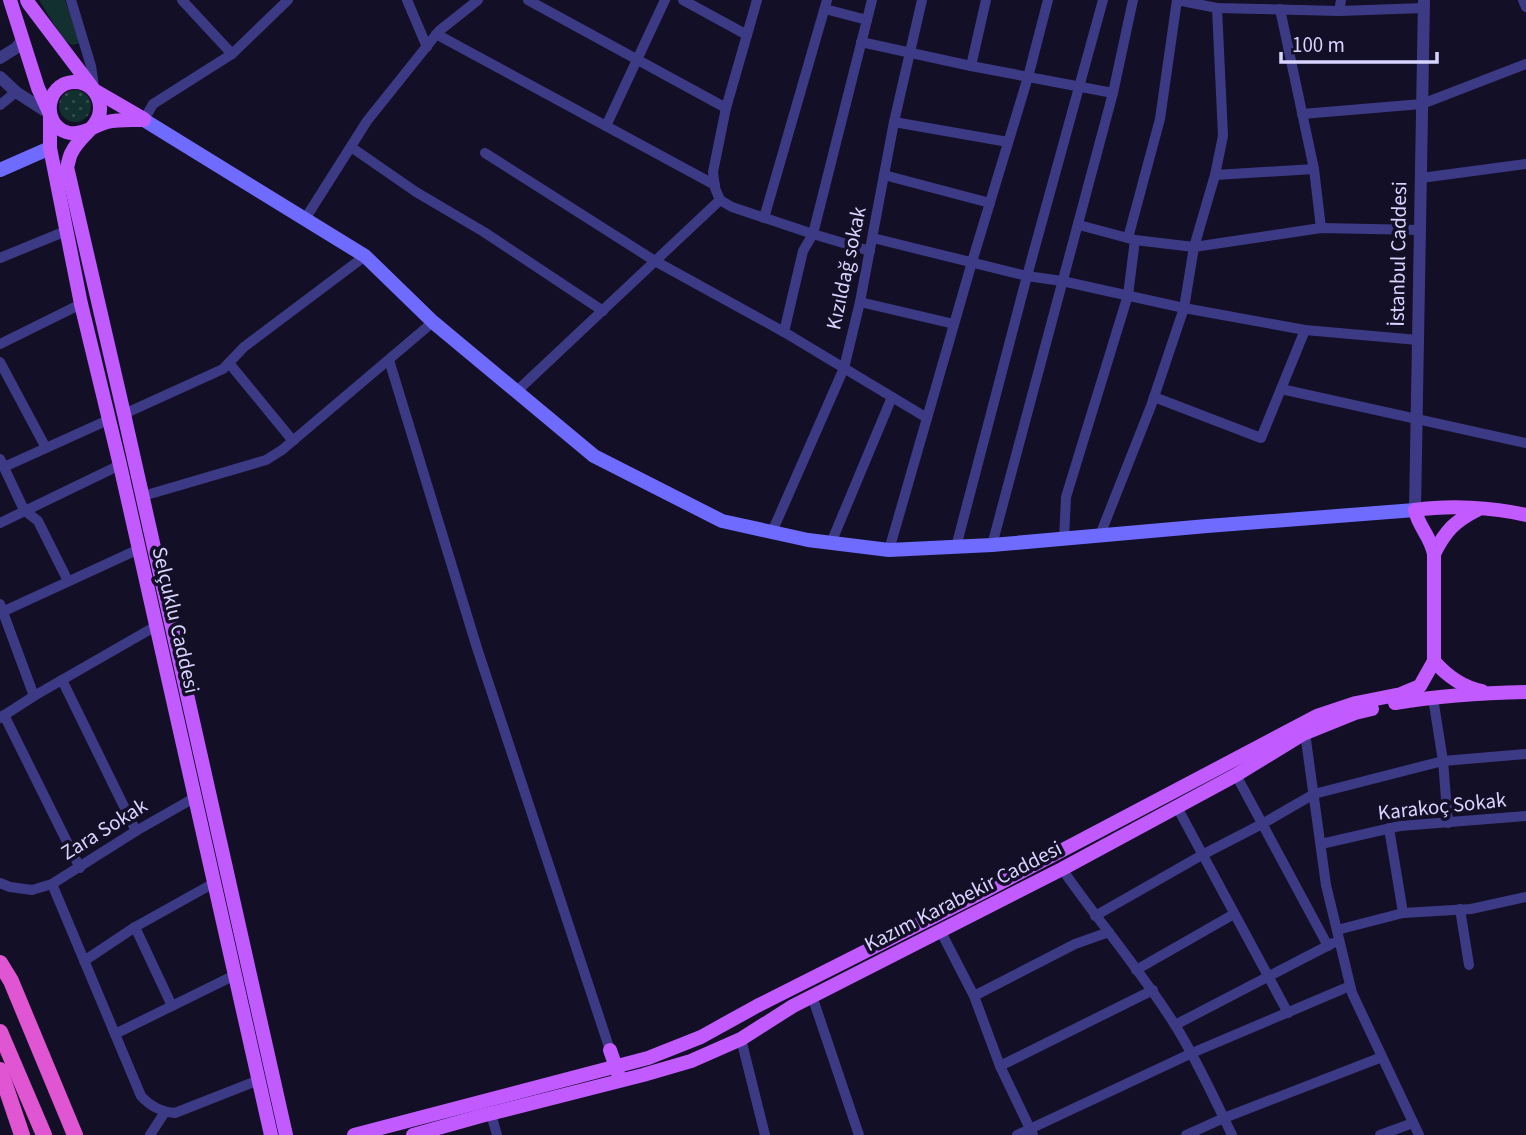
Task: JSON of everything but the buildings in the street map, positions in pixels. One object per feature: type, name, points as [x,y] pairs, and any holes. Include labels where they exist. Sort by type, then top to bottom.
[{"type":"highway","points":[[0,963],[11,981],[75,1135]]},
{"type":"highway","points":[[0,981],[64,1135]]},
{"type":"highway","points":[[0,1032],[44,1135]]},
{"type":"highway","points":[[0,1070],[22,1135]]},
{"type":"main road","name":"Selçuklu Caddesi","points":[[10,0],[38,88],[50,114]]},
{"type":"main road","points":[[27,0],[94,90],[365,256],[433,322],[594,456],[722,521],[808,540],[889,550],[992,545],[1434,507],[1526,515]]},
{"type":"main road","name":"Selçuklu Caddesi","points":[[271,1135],[214,883],[215,855],[194,798],[163,623],[143,496],[67,167],[72,151],[97,121],[100,104],[94,90],[88,85],[81,82],[66,83],[52,94],[49,103],[50,148],[81,304],[139,549],[163,623],[215,855],[286,1135]]},
{"type":"main road","points":[[50,114],[58,127],[65,132],[74,133],[107,122],[144,120]]},
{"type":"main road","points":[[0,170],[50,148]]},
{"type":"main road","points":[[1434,554],[1443,535],[1451,526],[1478,509]]},
{"type":"main road","points":[[1415,510],[1417,520],[1432,545],[1434,554],[1434,661],[1447,676],[1473,689],[1492,693]]},
{"type":"main road","name":"Kazım Karabekir Caddesi","points":[[354,1135],[648,1058],[701,1037],[1317,716],[1356,703],[1401,694],[1420,686],[1434,661]]},
{"type":"main road","name":"Kazım Karabekir Caddesi","points":[[413,1135],[691,1061],[741,1039],[793,1006],[1062,869],[1236,775],[1305,733],[1355,713],[1389,704],[1433,698],[1526,692]]},
{"type":"main road","points":[[610,1050],[609,1068],[622,1080]]},
{"type":"street","points":[[71,0],[91,66],[94,90]]},
{"type":"street","points":[[182,0],[232,54]]},
{"type":"street","points":[[144,120],[153,104],[232,54],[288,0]]},
{"type":"street","points":[[407,0],[426,47]]},
{"type":"street","points":[[305,219],[367,121],[436,34],[478,0]]},
{"type":"street","points":[[528,0],[726,108]]},
{"type":"street","points":[[606,126],[665,0]]},
{"type":"street","points":[[683,0],[747,35]]},
{"type":"street","points":[[757,0],[726,108],[713,172],[720,200],[764,218],[870,251]]},
{"type":"street","points":[[784,332],[803,251],[813,234],[872,0]]},
{"type":"street","name":"Kızıldağ sokak","points":[[772,532],[844,368],[922,0]]},
{"type":"street","points":[[971,66],[986,0]]},
{"type":"street","points":[[889,550],[1028,77],[1048,0]]},
{"type":"street","points":[[956,547],[1103,0]]},
{"type":"street","points":[[992,545],[1079,225],[1113,93],[1133,0]]},
{"type":"street","points":[[1064,539],[1066,497],[1128,295],[1132,239],[1160,119],[1177,0],[1217,8],[1239,4],[1280,9],[1424,4]]},
{"type":"street","points":[[1524,0],[1526,7]]},
{"type":"street","points":[[764,218],[826,4],[867,20]]},
{"type":"street","name":"İstanbul Caddesi","points":[[1415,510],[1424,4]]},
{"type":"street","points":[[1100,535],[1154,397],[1184,308],[1194,247],[1223,136],[1217,8]]},
{"type":"street","points":[[1280,9],[1314,169],[1321,228]]},
{"type":"street","points":[[436,34],[715,185]]},
{"type":"street","points":[[0,58],[23,40]]},
{"type":"street","points":[[861,42],[1113,93]]},
{"type":"street","points":[[1302,114],[1422,104],[1526,64]]},
{"type":"street","points":[[0,77],[16,92],[50,114]]},
{"type":"street","points":[[0,105],[16,92]]},
{"type":"street","points":[[894,122],[1008,142]]},
{"type":"street","points":[[351,147],[416,192],[484,232],[603,311]]},
{"type":"street","points":[[485,153],[655,261],[784,332],[927,418]]},
{"type":"street","points":[[1421,178],[1526,164]]},
{"type":"street","points":[[1214,175],[1314,169]]},
{"type":"street","points":[[884,175],[990,203]]},
{"type":"street","points":[[517,391],[720,200]]},
{"type":"street","points":[[1079,225],[1132,239],[1194,247],[1321,228],[1420,230]]},
{"type":"street","points":[[0,258],[66,231]]},
{"type":"street","points":[[873,238],[1027,276],[1184,308],[1305,330],[1418,340]]},
{"type":"street","points":[[124,414],[223,369],[244,347],[365,256]]},
{"type":"street","points":[[860,302],[954,324]]},
{"type":"street","points":[[0,344],[81,304]]},
{"type":"street","points":[[143,496],[265,460],[282,450],[433,322]]},
{"type":"street","points":[[1154,397],[1261,438],[1305,330]]},
{"type":"street","points":[[388,360],[481,661],[610,1050]]},
{"type":"street","points":[[0,362],[46,448]]},
{"type":"street","points":[[229,363],[293,441]]},
{"type":"street","points":[[1281,388],[1526,443]]},
{"type":"street","points":[[831,543],[892,397]]},
{"type":"street","points":[[68,581],[38,521],[24,510],[2,463],[46,448],[108,420]]},
{"type":"street","points":[[0,523],[120,465]]},
{"type":"street","points":[[34,696],[1,610],[139,549]]},
{"type":"street","points":[[80,867],[2,716],[163,623]]},
{"type":"street","points":[[62,680],[136,831]]},
{"type":"street","points":[[1433,698],[1443,761],[1448,823]]},
{"type":"street","points":[[1305,733],[1326,885],[1350,986],[1419,1135]]},
{"type":"street","points":[[1095,916],[1314,794],[1443,761],[1526,754]]},
{"type":"street","points":[[1236,775],[1328,946]]},
{"type":"street","name":"Zara Sokak","points":[[0,883],[32,890],[51,884],[194,798]]},
{"type":"street","points":[[1177,807],[1288,1013]]},
{"type":"street","name":"Karakoç Sokak","points":[[1321,844],[1400,826],[1526,816]]},
{"type":"street","points":[[1389,828],[1403,913]]},
{"type":"street","points":[[1062,869],[1153,990],[1192,1053],[1232,1135]]},
{"type":"street","points":[[84,961],[135,927],[214,883]]},
{"type":"street","points":[[51,884],[141,1096],[147,1102],[165,1112],[175,1113],[259,1080]]},
{"type":"street","points":[[1175,1025],[1328,946],[1338,935],[1403,913],[1471,909],[1526,897]]},
{"type":"street","points":[[1460,909],[1469,965]]},
{"type":"street","points":[[1136,970],[1234,914]]},
{"type":"street","points":[[135,927],[172,1006]]},
{"type":"street","points":[[940,930],[974,996],[1000,1066],[1032,1132]]},
{"type":"street","points":[[974,996],[1075,944],[1109,932]]},
{"type":"street","points":[[115,1034],[235,975]]},
{"type":"street","points":[[1017,1135],[1032,1132],[1192,1053],[1350,986]]},
{"type":"street","points":[[1000,1066],[1153,990]]},
{"type":"street","points":[[812,996],[859,1135]]},
{"type":"street","points":[[741,1039],[765,1135]]},
{"type":"street","points":[[1186,1135],[1382,1056]]},
{"type":"street","points":[[150,1135],[165,1112]]},
{"type":"street","points":[[491,1114],[497,1135]]},
{"type":"street","points":[[1380,1135],[1413,1123]]},
{"type":"green space","points":[[39,0],[65,0],[81,43],[72,45],[63,39]]},
{"type":"green space","points":[[75,90],[86,95],[91,106],[86,117],[75,122],[64,117],[59,106],[64,95]]}]
